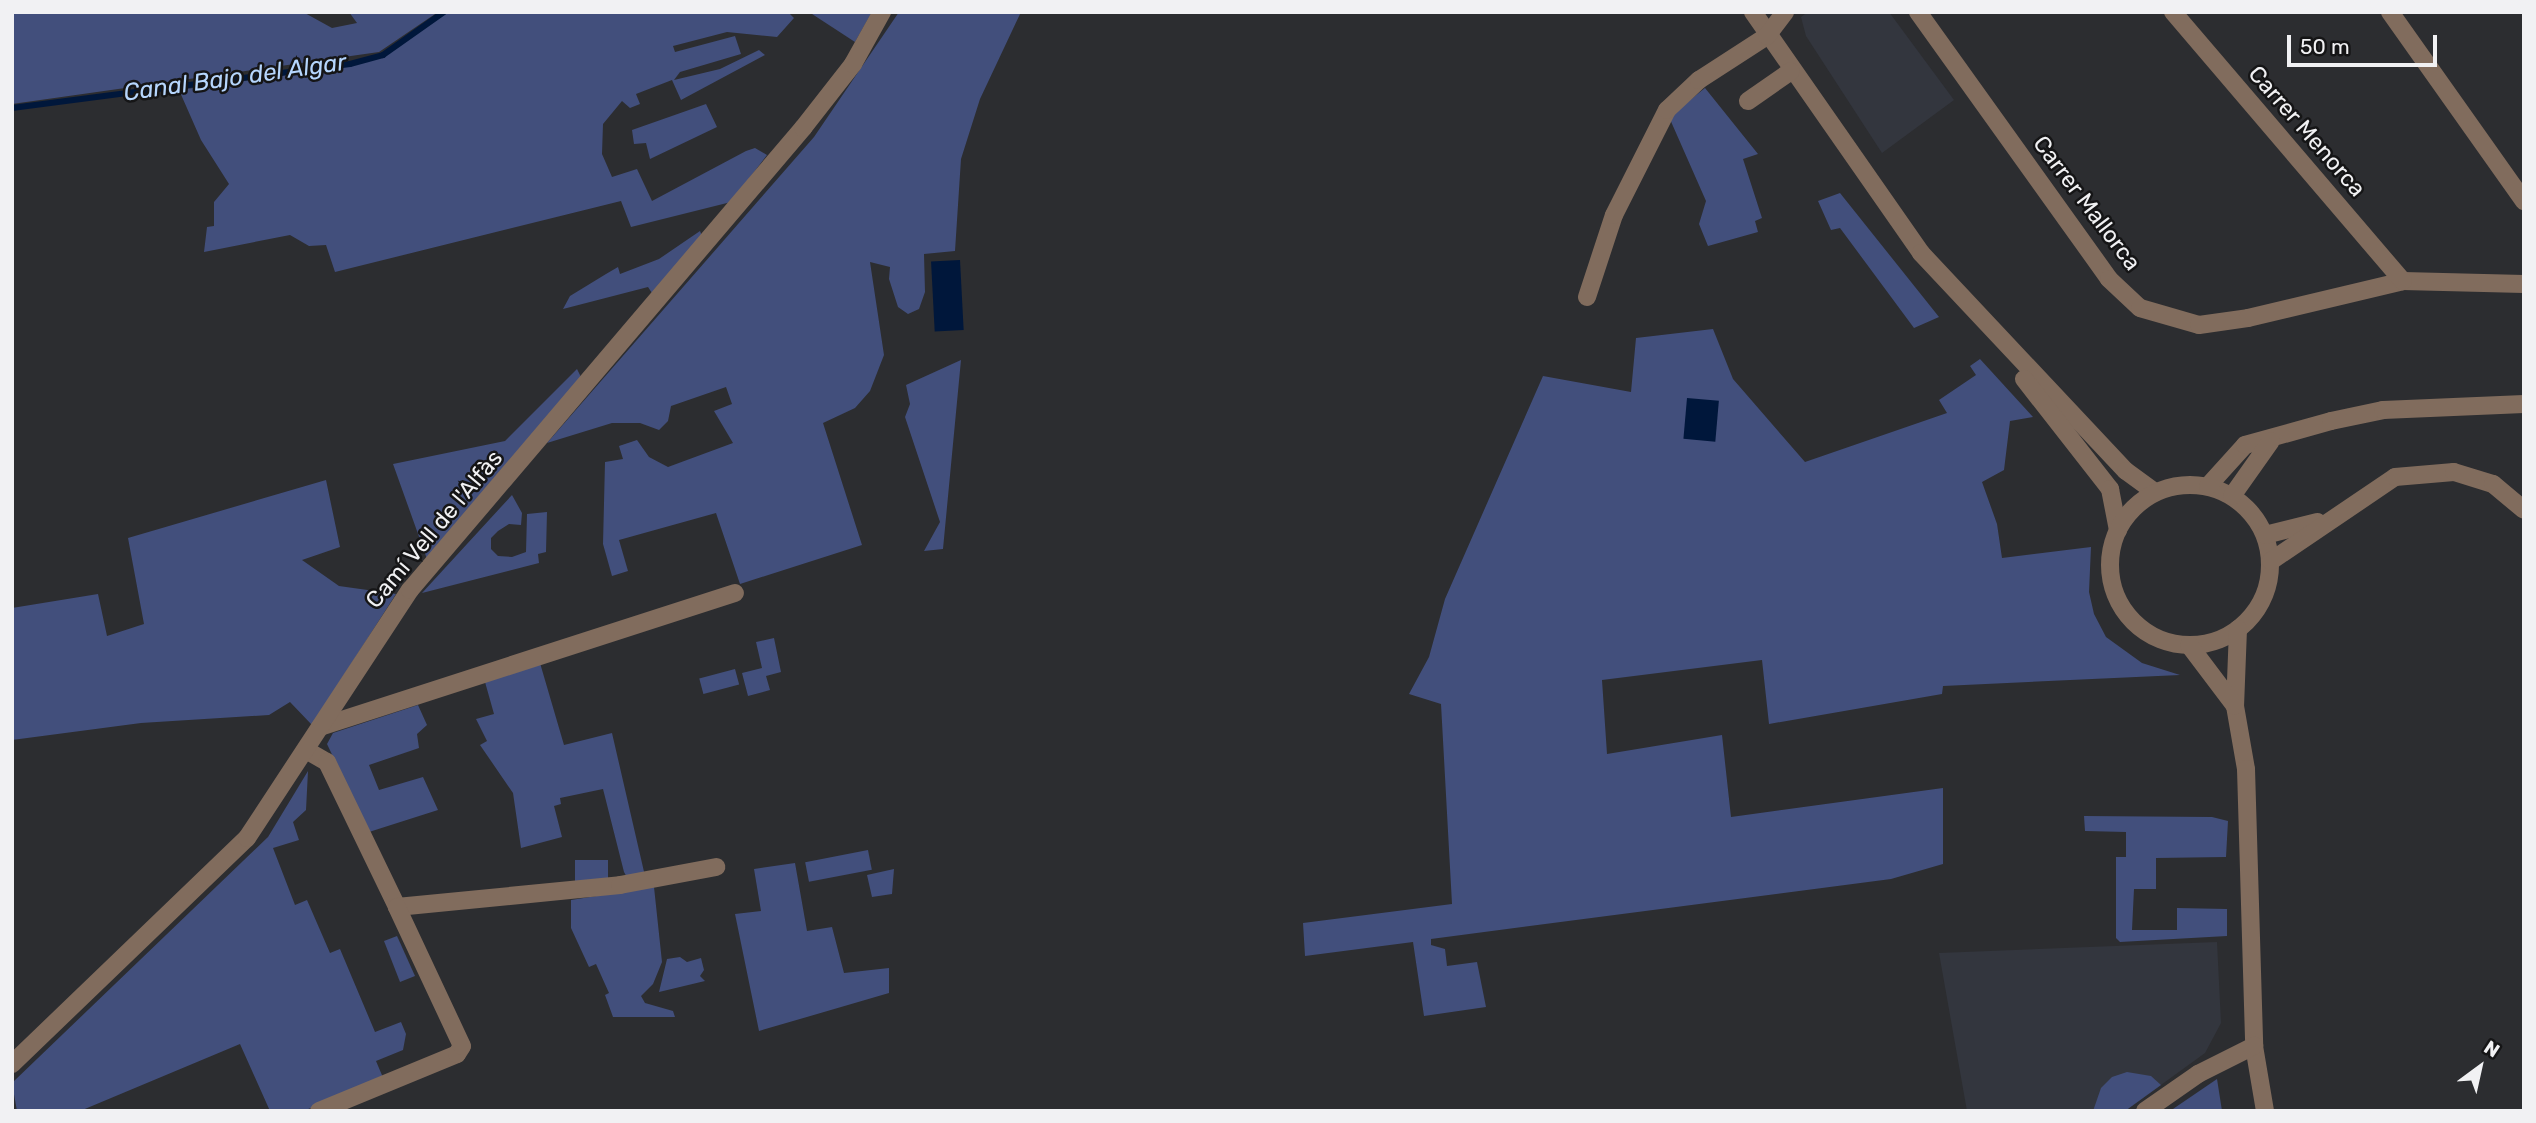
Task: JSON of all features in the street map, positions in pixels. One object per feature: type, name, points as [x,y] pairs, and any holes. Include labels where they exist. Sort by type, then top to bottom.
[{"type":"street","name":"Camí Vell de l'Alfàs","points":[[12,1064],[247,838],[410,590],[803,128],[853,64],[882,12]]},
{"type":"street","points":[[1754,12],[1767,36],[1891,214],[2110,489],[2118,530],[2111,569],[2122,607],[2152,634],[2189,645],[2215,641],[2238,629],[2256,611],[2268,587],[2271,561],[2265,536],[2252,513],[2232,496],[2208,486],[2181,485],[2155,492],[2132,508],[2118,530]]},
{"type":"street","points":[[1587,297],[1614,215],[1667,110],[1699,80],[1767,36],[1786,12]]},
{"type":"street","name":"Carrer Mallorca","points":[[1918,12],[2109,279],[2140,308],[2199,325],[2248,318],[2403,281],[2524,284]]},
{"type":"street","name":"Carrer Menorca","points":[[2173,12],[2403,281]]},
{"type":"street","points":[[2390,12],[2524,201]]},
{"type":"street","points":[[1748,100],[1791,71]]},
{"type":"street","points":[[1961,299],[2126,471],[2155,492]]},
{"type":"street","points":[[2208,486],[2245,444],[2271,440],[2383,410],[2524,404]]},
{"type":"street","points":[[2232,496],[2271,440]]},
{"type":"street","points":[[2271,561],[2327,519],[2395,477],[2454,472],[2493,484],[2524,510]]},
{"type":"street","points":[[2265,536],[2327,519]]},
{"type":"street","points":[[320,727],[734,593]]},
{"type":"street","points":[[2238,629],[2235,706],[2246,769],[2254,1046],[2265,1111]]},
{"type":"street","points":[[2189,645],[2235,706]]},
{"type":"street","points":[[306,750],[327,762],[462,1045],[457,1054],[319,1111]]},
{"type":"street","points":[[397,907],[620,885],[716,867]]},
{"type":"street","points":[[2145,1111],[2198,1074],[2254,1046]]},
{"type":"shaded area","points":[[12,12],[303,12],[332,28],[357,23],[349,12],[438,12],[379,52],[12,104]]},
{"type":"shaded area","points":[[448,12],[788,12],[794,18],[777,37],[727,32],[673,46],[675,52],[735,36],[741,54],[680,72],[674,80],[720,69],[759,50],[765,55],[681,100],[672,80],[636,94],[640,104],[630,108],[622,101],[603,124],[602,154],[612,177],[637,169],[652,201],[746,151],[755,148],[767,155],[731,202],[631,227],[621,201],[335,272],[326,245],[309,246],[290,235],[204,252],[207,227],[214,226],[214,202],[229,184],[201,140],[179,90],[350,66],[385,56]]},
{"type":"shaded area","points":[[809,12],[872,12],[855,42]]},
{"type":"shaded area","points":[[899,12],[1021,12],[980,99],[961,159],[955,251],[924,254],[925,292],[919,309],[908,314],[898,307],[889,279],[890,267],[870,262],[884,355],[870,391],[855,408],[823,423],[862,545],[740,584],[716,513],[619,540],[628,571],[612,576],[603,544],[605,462],[623,459],[619,446],[637,440],[649,457],[668,467],[733,443],[714,411],[732,404],[726,387],[671,406],[668,421],[659,430],[640,423],[612,423],[547,443],[814,137]]},
{"type":"shaded area","points":[[1808,12],[1889,12],[1954,100],[1882,153],[1806,36],[1801,17]]},
{"type":"shaded area","points":[[1705,88],[1758,154],[1743,159],[1762,218],[1755,221],[1758,232],[1708,246],[1699,224],[1706,201],[1669,117]]},
{"type":"shaded area","points":[[706,104],[717,127],[650,159],[646,143],[634,144],[632,130]]},
{"type":"shaded area","points":[[1840,193],[1939,317],[1914,328],[1840,228],[1831,230],[1818,201]]},
{"type":"shaded area","points":[[700,231],[702,236],[654,296],[648,287],[563,309],[570,296],[618,267],[620,274],[659,259]]},
{"type":"shaded area","points":[[960,260],[964,330],[935,331],[931,262]]},
{"type":"shaded area","points":[[1713,329],[1733,379],[1805,462],[1947,413],[1939,400],[1976,375],[1970,366],[1980,359],[2033,417],[2010,421],[2004,470],[1982,482],[1997,524],[2002,558],[2091,547],[2089,592],[2094,614],[2106,637],[2142,663],[2180,675],[1943,686],[1942,694],[1769,724],[1762,660],[1602,680],[1607,754],[1722,735],[1731,817],[1943,788],[1943,864],[1891,879],[1431,939],[1431,945],[1445,949],[1447,966],[1477,962],[1486,1007],[1424,1016],[1413,942],[1305,956],[1303,923],[1452,904],[1441,704],[1409,694],[1429,657],[1445,599],[1543,376],[1631,392],[1636,338]]},
{"type":"shaded area","points":[[961,360],[943,549],[924,551],[940,522],[905,417],[910,404],[906,385]]},
{"type":"shaded area","points":[[577,369],[582,379],[427,559],[393,464],[505,441]]},
{"type":"shaded area","points":[[1687,398],[1719,401],[1715,442],[1683,439]]},
{"type":"shaded area","points":[[326,480],[340,547],[302,560],[339,586],[396,594],[312,725],[290,702],[269,715],[141,723],[12,740],[12,608],[98,594],[107,636],[144,624],[128,538]]},
{"type":"shaded area","points":[[512,495],[522,513],[521,525],[509,524],[498,531],[491,538],[491,549],[498,556],[512,557],[526,552],[527,514],[547,512],[546,552],[538,554],[539,563],[422,593]]},
{"type":"shaded area","points":[[774,638],[781,672],[766,676],[770,690],[748,696],[742,673],[762,668],[756,642]]},
{"type":"shaded area","points":[[540,663],[564,745],[612,733],[645,876],[628,879],[624,872],[603,789],[560,798],[561,804],[554,806],[562,837],[521,848],[513,793],[480,745],[487,741],[476,719],[494,714],[485,682]]},
{"type":"shaded area","points":[[735,669],[739,684],[703,694],[699,679]]},
{"type":"shaded area","points":[[418,705],[427,725],[417,734],[419,748],[369,765],[379,790],[423,777],[438,810],[369,832],[327,744],[333,733]]},
{"type":"shaded area","points":[[308,771],[306,810],[293,822],[299,840],[273,848],[295,905],[307,900],[330,953],[340,949],[375,1032],[401,1022],[406,1034],[403,1050],[376,1061],[384,1080],[303,1111],[270,1111],[240,1044],[80,1111],[17,1111],[12,1083],[268,837]]},
{"type":"shaded area","points":[[2084,816],[2212,817],[2228,821],[2226,857],[2156,858],[2156,889],[2134,889],[2132,930],[2177,930],[2177,908],[2227,909],[2227,936],[2120,942],[2116,938],[2116,857],[2126,857],[2126,832],[2085,831]]},
{"type":"shaded area","points":[[868,850],[872,870],[809,882],[805,862]]},
{"type":"shaded area","points":[[575,860],[608,860],[608,882],[575,882]]},
{"type":"shaded area","points":[[795,863],[807,931],[832,927],[844,973],[889,968],[889,993],[759,1031],[735,914],[761,911],[754,869]]},
{"type":"shaded area","points":[[894,869],[892,894],[872,897],[867,875]]},
{"type":"shaded area","points":[[654,887],[662,962],[653,984],[641,996],[645,1003],[673,1011],[675,1017],[613,1017],[605,995],[609,993],[596,964],[589,967],[571,928],[571,900]]},
{"type":"shaded area","points":[[397,936],[415,976],[400,982],[384,941]]},
{"type":"shaded area","points":[[2217,942],[2221,1023],[2205,1053],[2125,1111],[1967,1111],[1939,953]]},
{"type":"shaded area","points":[[680,957],[687,962],[701,958],[704,970],[700,976],[705,981],[659,992],[667,959]]},
{"type":"shaded area","points":[[2127,1072],[2151,1076],[2161,1085],[2125,1111],[2093,1111],[2101,1088],[2112,1077]]},
{"type":"shaded area","points":[[2217,1079],[2222,1111],[2170,1111]]},
{"type":"waterway","name":"Canal Bajo del Algar","points":[[12,108],[350,64],[383,55],[444,12]]}]
